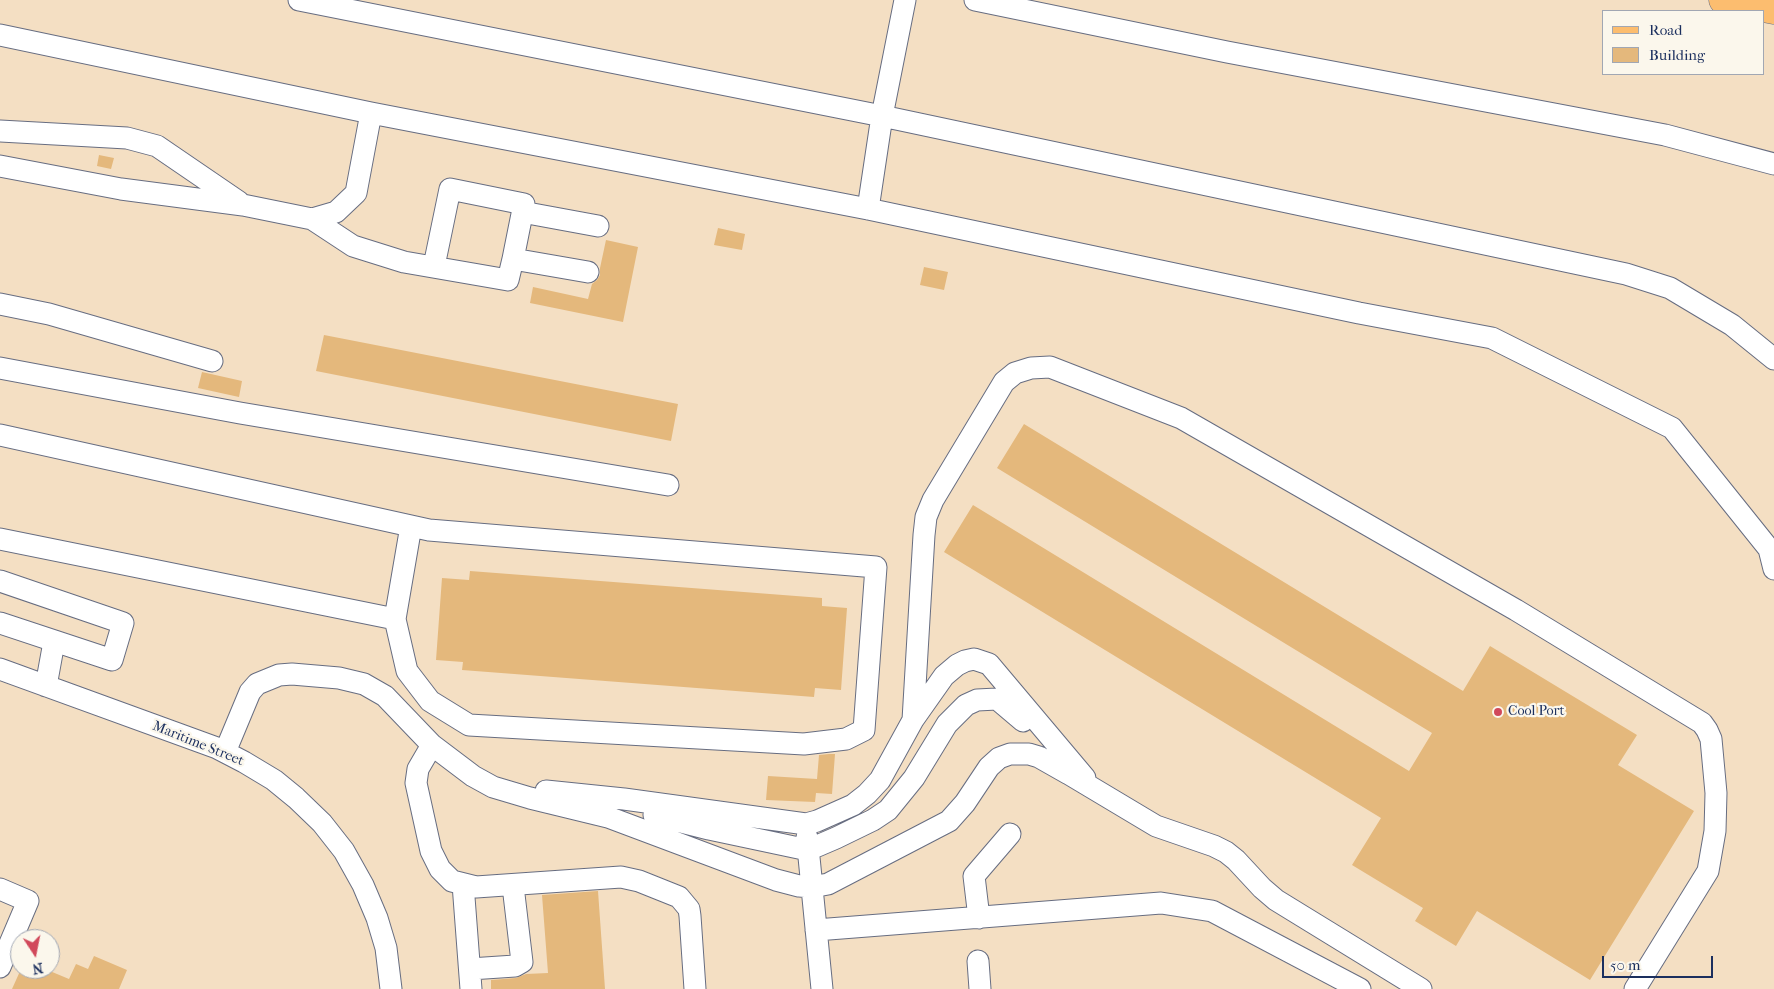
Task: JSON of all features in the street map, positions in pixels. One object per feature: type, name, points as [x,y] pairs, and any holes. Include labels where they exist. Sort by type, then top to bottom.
[{"type":"main road","points":[[1723,0],[1774,10]]},
{"type":"street","points":[[299,0],[882,116],[1626,274],[1670,288],[1732,325],[1774,359]]},
{"type":"street","points":[[868,208],[882,116],[905,0]]},
{"type":"street","points":[[975,0],[1227,52],[1665,135],[1774,164]]},
{"type":"street","points":[[0,36],[371,112],[868,208],[1359,313],[1492,338],[1672,428],[1769,549],[1774,568]]},
{"type":"street","points":[[312,219],[336,212],[356,193],[371,112]]},
{"type":"street","points":[[0,132],[127,138],[157,146],[243,205]]},
{"type":"street","points":[[0,166],[121,189],[243,205],[312,219],[353,246],[404,262],[508,280],[524,204],[450,189],[434,266]]},
{"type":"street","points":[[522,212],[598,226]]},
{"type":"street","points":[[513,259],[588,272]]},
{"type":"street","points":[[0,304],[49,314],[212,361]]},
{"type":"street","points":[[914,720],[926,517],[934,500],[1004,382],[1015,373],[1030,368],[1050,367],[1181,418],[1516,610],[1702,724],[1708,730],[1716,793],[1715,832],[1708,870],[1635,989]]},
{"type":"street","points":[[0,368],[240,413],[668,485]]},
{"type":"street","points":[[0,435],[411,526],[429,530],[876,567],[864,730],[846,739],[804,744],[469,726],[430,700],[407,671],[396,619],[411,526]]},
{"type":"street","points":[[0,539],[396,619]]},
{"type":"street","points":[[0,581],[123,623],[112,660],[0,623]]},
{"type":"street","points":[[46,686],[54,642]]},
{"type":"street","points":[[472,776],[559,792],[806,824],[835,814],[853,805],[867,794],[880,780],[914,720],[944,676],[965,660],[974,659],[989,664],[1085,778],[1117,804]]},
{"type":"street","name":"Maritime Street","points":[[0,669],[225,752],[274,780],[296,798],[322,823],[344,851],[363,885],[378,918],[386,948],[391,989]]},
{"type":"street","points":[[225,752],[250,692],[257,684],[267,679],[292,674],[339,678],[374,688],[386,696],[432,744],[472,776],[493,788],[608,817],[776,880],[812,887],[828,884],[949,821],[965,803],[989,767],[999,758],[1021,753],[1034,755],[1156,826],[1226,852],[1276,900],[1421,989]]},
{"type":"street","points":[[608,817],[622,812],[654,815],[808,850],[836,838],[888,810],[914,778],[947,724],[966,705],[977,700],[993,698],[1001,701],[1020,717],[1069,774]]},
{"type":"street","points":[[432,744],[418,769],[416,778],[431,851],[440,869],[452,881],[476,888],[621,877],[640,881],[679,897],[689,909],[695,989]]},
{"type":"street","points":[[806,824],[822,989]]},
{"type":"street","points":[[979,918],[974,876],[1010,834]]},
{"type":"street","points":[[463,884],[470,979],[515,966],[522,962],[513,886]]},
{"type":"street","points":[[0,889],[28,901],[0,967]]},
{"type":"street","points":[[816,930],[1161,903],[1212,912],[1323,980],[1360,989]]},
{"type":"street","points":[[978,960],[980,989]]},
{"type":"building","points":[[99,155],[114,158],[111,169],[97,166]]},
{"type":"building","points":[[718,228],[745,234],[742,250],[714,245]]},
{"type":"building","points":[[606,240],[638,247],[623,322],[530,303],[533,287],[588,299],[592,284],[600,275]]},
{"type":"building","points":[[924,267],[948,272],[944,290],[920,285]]},
{"type":"building","points":[[324,335],[678,404],[671,441],[316,371]]},
{"type":"building","points":[[202,372],[242,381],[239,397],[198,388]]},
{"type":"building","name":"Cool Port","points":[[1024,424],[1463,691],[1490,646],[1637,735],[1618,765],[1694,811],[1590,980],[1477,911],[1456,946],[1415,921],[1423,908],[1352,865],[1381,818],[944,552],[973,505],[1409,771],[1432,733],[997,468]]},
{"type":"building","points":[[470,571],[822,598],[822,606],[847,608],[841,690],[815,688],[814,697],[462,670],[463,662],[436,660],[442,578],[469,580]]},
{"type":"building","points":[[835,754],[832,794],[816,793],[815,802],[766,800],[768,776],[817,779],[819,755]]},
{"type":"building","points":[[598,891],[605,989],[491,989],[491,980],[516,978],[526,974],[548,973],[542,895]]},
{"type":"building","points":[[94,956],[127,970],[119,989],[12,989],[16,979],[60,979],[60,975],[69,979],[76,964],[88,969]]},
{"type":"place","name":"Cool Port","points":[[1498,712]]}]
